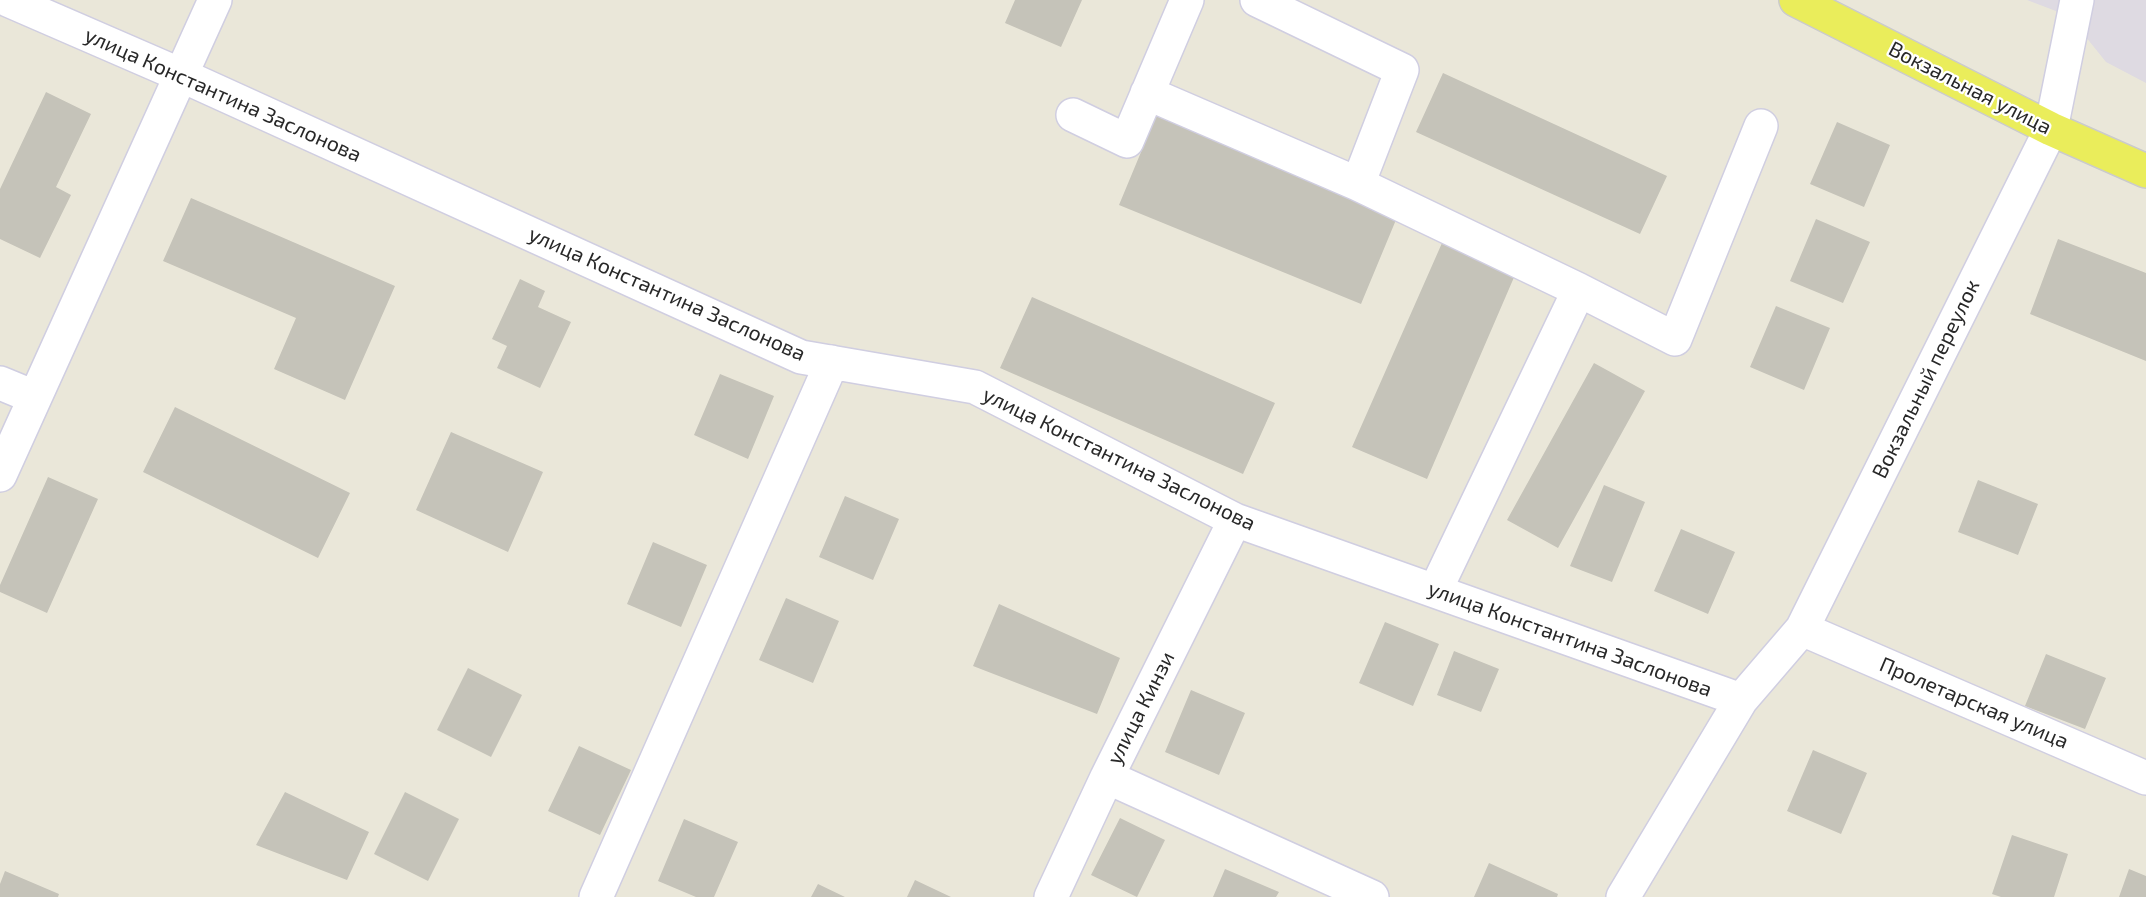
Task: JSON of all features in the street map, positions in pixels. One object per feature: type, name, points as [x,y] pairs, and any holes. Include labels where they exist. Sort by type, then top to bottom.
[{"type":"main road","name":"Вокзальная улица","points":[[1796,0],[2051,129],[2146,171]]},
{"type":"street","name":"улица Константина Заслонова","points":[[8,0],[183,76],[801,357],[975,387],[1235,520],[1741,700]]},
{"type":"street","points":[[0,475],[183,76],[215,0]]},
{"type":"street","points":[[1073,115],[1127,141],[1187,0]]},
{"type":"street","points":[[1257,0],[1402,70],[1358,184]]},
{"type":"street","name":"Вокзальный переулок","points":[[1741,700],[1802,629],[2051,129],[2077,0]]},
{"type":"street","points":[[1148,93],[1358,184],[1579,290],[1675,339],[1761,126]]},
{"type":"street","points":[[1435,591],[1579,290]]},
{"type":"street","points":[[596,897],[832,362]]},
{"type":"street","points":[[0,383],[34,398]]},
{"type":"street","name":"улица Кинзи","points":[[1051,897],[1107,777],[1235,520]]},
{"type":"street","name":"Пролетарская улица","points":[[1802,629],[2146,778]]},
{"type":"street","points":[[1623,897],[1741,700]]},
{"type":"street","points":[[1107,777],[1372,897]]},
{"type":"shaded area","points":[[2027,0],[2146,0],[2146,83],[2106,62],[2069,16]]},
{"type":"building","points":[[1015,0],[1082,0],[1061,47],[1005,23]]},
{"type":"building","points":[[1443,73],[1667,176],[1640,234],[1416,132]]},
{"type":"building","points":[[46,92],[91,114],[56,187],[71,195],[40,258],[0,239],[0,189]]},
{"type":"building","points":[[1156,116],[1398,215],[1361,304],[1119,205]]},
{"type":"building","points":[[1837,122],[1890,145],[1864,207],[1810,184]]},
{"type":"building","points":[[191,198],[395,286],[345,400],[274,369],[296,318],[163,261]]},
{"type":"building","points":[[1816,219],[1870,242],[1843,303],[1790,281]]},
{"type":"building","points":[[2058,239],[2146,273],[2146,361],[2030,314]]},
{"type":"building","points":[[1442,243],[1515,275],[1427,479],[1352,447]]},
{"type":"building","points":[[520,279],[545,291],[538,307],[571,322],[540,388],[497,368],[507,346],[492,339]]},
{"type":"building","points":[[1032,297],[1275,403],[1243,474],[1000,368]]},
{"type":"building","points":[[1776,306],[1830,328],[1804,390],[1750,367]]},
{"type":"building","points":[[1594,363],[1645,391],[1558,548],[1507,520]]},
{"type":"building","points":[[720,374],[774,396],[748,459],[694,435]]},
{"type":"building","points":[[175,407],[350,493],[318,558],[143,472]]},
{"type":"building","points":[[451,432],[543,472],[508,552],[416,510]]},
{"type":"building","points":[[48,477],[98,499],[47,613],[0,592],[0,585]]},
{"type":"building","points":[[1978,480],[2038,504],[2018,555],[1958,532]]},
{"type":"building","points":[[1604,485],[1645,502],[1612,582],[1570,566]]},
{"type":"building","points":[[845,496],[899,519],[873,580],[819,557]]},
{"type":"building","points":[[1681,529],[1735,552],[1708,614],[1654,591]]},
{"type":"building","points":[[653,542],[707,565],[681,627],[627,604]]},
{"type":"building","points":[[786,598],[839,621],[813,683],[759,660]]},
{"type":"building","points":[[999,604],[1120,658],[1097,714],[973,666]]},
{"type":"building","points":[[1385,622],[1439,644],[1413,706],[1359,683]]},
{"type":"building","points":[[1454,651],[1499,669],[1481,712],[1437,695]]},
{"type":"building","points":[[2046,654],[2106,678],[2085,729],[2025,706]]},
{"type":"building","points":[[468,668],[522,695],[491,757],[437,730]]},
{"type":"building","points":[[1191,690],[1245,713],[1219,775],[1165,752]]},
{"type":"building","points":[[579,746],[631,770],[600,835],[548,811]]},
{"type":"building","points":[[1813,750],[1867,773],[1841,834],[1787,811]]},
{"type":"building","points":[[285,792],[369,832],[347,880],[256,845]]},
{"type":"building","points":[[405,792],[459,819],[428,881],[374,854]]},
{"type":"building","points":[[1120,818],[1165,840],[1137,897],[1091,875]]},
{"type":"building","points":[[684,819],[738,842],[714,897],[696,897],[658,881]]},
{"type":"building","points":[[2012,835],[2068,854],[2054,897],[2001,897],[1992,894]]},
{"type":"building","points":[[1489,863],[1558,894],[1557,897],[1474,897]]},
{"type":"building","points":[[1225,869],[1279,892],[1276,897],[1213,897]]},
{"type":"building","points":[[2129,869],[2146,876],[2146,897],[2119,897]]},
{"type":"building","points":[[5,871],[59,894],[58,897],[0,897],[0,884]]},
{"type":"building","points":[[915,880],[951,897],[907,897]]},
{"type":"building","points":[[818,884],[845,897],[811,897]]}]
